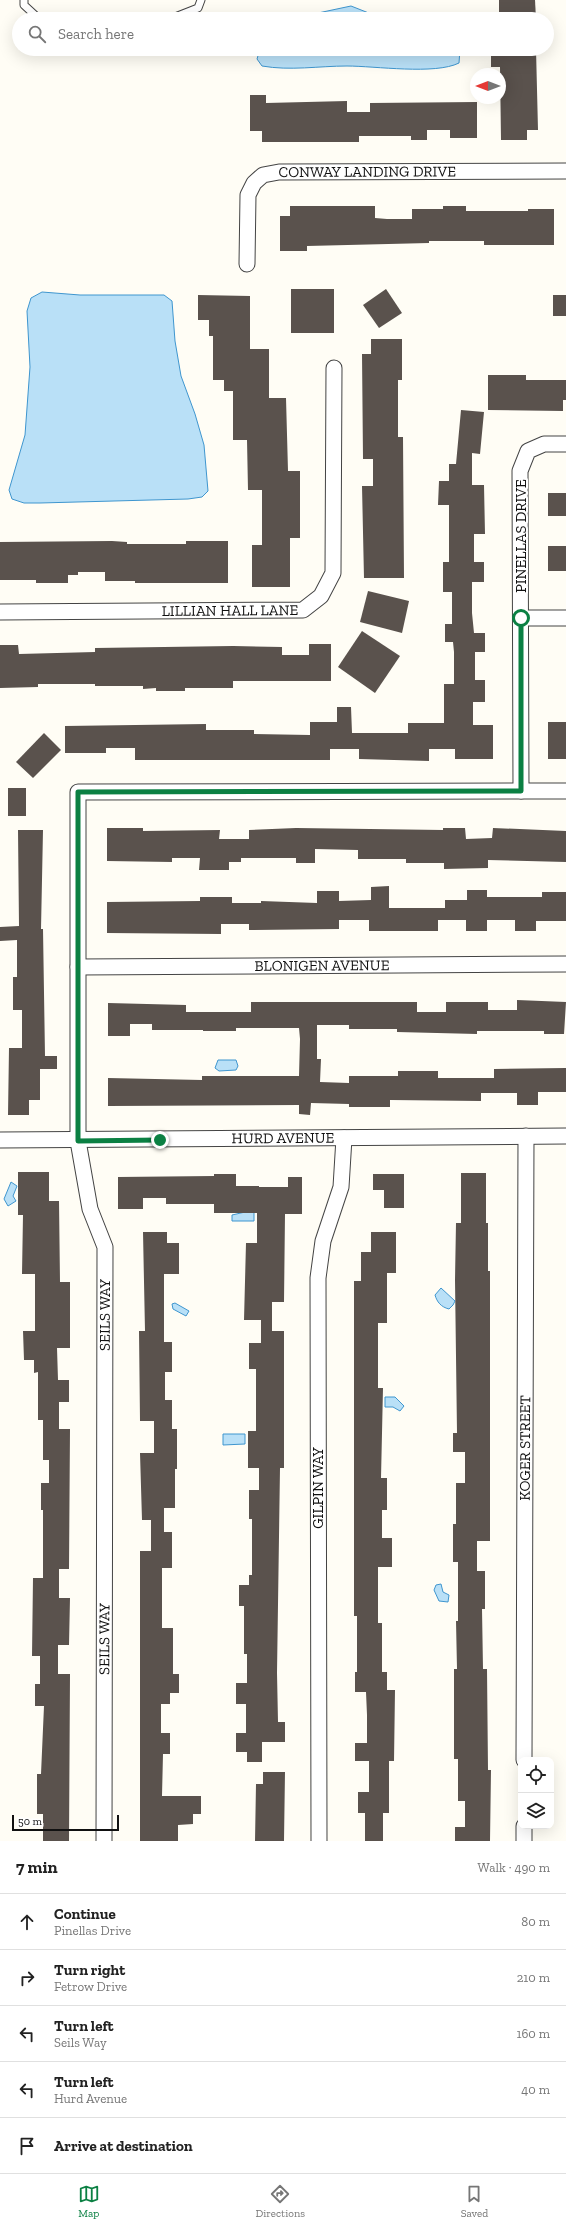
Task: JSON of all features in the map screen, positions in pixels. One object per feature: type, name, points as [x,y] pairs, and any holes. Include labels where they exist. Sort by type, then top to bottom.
[{"type":"street","name":"CONWAY LANDING DRIVE","points":[[247,264],[248,195],[254,183],[263,175],[279,172],[566,171]]},
{"type":"street","name":"LILLIAN HALL LANE","points":[[0,612],[303,610],[321,596],[333,574],[334,368]]},
{"type":"street","name":"PINELLAS DRIVE","points":[[521,791],[520,471],[528,451],[544,444],[566,444]]},
{"type":"street","points":[[521,618],[566,618]]},
{"type":"street","points":[[521,791],[566,791]]},
{"type":"street","name":"SEILS WAY","points":[[104,1841],[105,1247],[90,1209],[78,1141],[78,792],[521,791]]},
{"type":"street","name":"BLONIGEN AVENUE","points":[[78,967],[566,964]]},
{"type":"street","name":"KOGER STREET","points":[[524,1757],[526,1136]]},
{"type":"street","name":"HURD AVENUE","points":[[0,1140],[78,1141],[566,1136]]},
{"type":"street","name":"GILPIN WAY","points":[[319,1841],[318,1278],[323,1241],[341,1187],[344,1138]]},
{"type":"street","points":[[524,1829],[524,1841]]},
{"type":"lane","points":[[24,0],[24,6],[30,12]]},
{"type":"lane","points":[[188,12],[198,8],[201,0]]},
{"type":"water","points":[[351,6],[366,12],[323,12]]},
{"type":"water","points":[[258,56],[460,56],[459,63],[448,67],[435,69],[347,66],[294,68],[273,67],[262,66],[257,59]]},
{"type":"water","points":[[42,292],[80,295],[164,295],[172,301],[175,341],[181,376],[195,414],[204,445],[208,491],[202,497],[188,499],[40,503],[24,503],[12,499],[9,490],[25,435],[30,367],[27,311],[31,298]]},
{"type":"water","points":[[218,1060],[236,1060],[238,1066],[236,1070],[219,1071],[215,1068]]},
{"type":"water","points":[[11,1182],[17,1186],[13,1196],[16,1201],[8,1206],[4,1199]]},
{"type":"water","points":[[254,1210],[254,1221],[232,1221],[232,1215]]},
{"type":"water","points":[[441,1288],[455,1301],[449,1309],[442,1306],[436,1298],[435,1295]]},
{"type":"water","points":[[175,1303],[189,1311],[186,1316],[173,1309],[172,1304]]},
{"type":"water","points":[[385,1397],[395,1397],[404,1406],[400,1411],[393,1407],[385,1407]]},
{"type":"water","points":[[223,1434],[245,1434],[245,1444],[223,1445]]},
{"type":"water","points":[[441,1584],[443,1592],[449,1595],[448,1602],[439,1601],[434,1590],[436,1585]]},
{"type":"building","points":[[499,0],[535,0],[536,12],[499,12]]},
{"type":"building","points":[[491,56],[536,56],[538,130],[527,130],[527,140],[501,140],[501,104],[506,104],[506,68],[491,67]]},
{"type":"building","points":[[250,95],[266,95],[266,103],[347,101],[347,112],[370,112],[370,103],[470,102],[470,104],[477,104],[477,138],[450,138],[450,130],[427,130],[427,140],[411,140],[411,136],[359,136],[359,142],[262,142],[262,131],[250,131]]},
{"type":"building","points":[[290,206],[375,206],[375,218],[387,219],[412,219],[412,209],[443,209],[443,206],[466,206],[466,211],[528,211],[528,209],[554,209],[554,245],[484,245],[484,241],[429,241],[429,243],[307,246],[307,251],[280,251],[280,216],[290,216]]},
{"type":"building","points":[[291,289],[334,289],[334,333],[291,333]]},
{"type":"building","points":[[386,289],[402,313],[379,328],[363,305]]},
{"type":"building","points":[[198,295],[250,296],[250,349],[269,349],[269,398],[286,398],[288,471],[300,471],[300,538],[290,538],[290,587],[252,587],[252,545],[262,545],[262,490],[248,490],[247,440],[233,440],[233,391],[224,391],[224,380],[213,380],[213,336],[209,336],[209,320],[198,320]]},
{"type":"building","points":[[553,295],[566,295],[566,316],[553,316]]},
{"type":"building","points":[[371,339],[402,339],[402,380],[398,380],[398,437],[403,437],[404,578],[364,578],[362,486],[373,486],[373,459],[363,459],[362,354],[371,354]]},
{"type":"building","points":[[488,375],[526,375],[526,380],[566,380],[566,400],[563,400],[563,411],[488,410]]},
{"type":"building","points":[[461,410],[484,412],[480,454],[472,453],[472,485],[484,485],[485,534],[474,534],[474,562],[484,562],[484,582],[472,582],[472,613],[474,633],[485,633],[485,652],[475,652],[475,680],[485,680],[485,702],[473,702],[473,725],[493,725],[493,759],[455,759],[455,749],[429,749],[429,761],[359,759],[359,749],[330,749],[330,760],[135,760],[135,748],[106,748],[106,753],[65,753],[65,726],[206,724],[206,730],[254,730],[254,734],[310,735],[310,722],[337,722],[337,707],[351,707],[352,733],[408,733],[408,723],[444,723],[444,684],[454,684],[454,652],[453,642],[445,642],[445,624],[452,624],[452,592],[443,592],[443,562],[449,562],[449,505],[438,505],[439,481],[449,481],[449,464],[456,464]]},
{"type":"building","points":[[548,493],[566,493],[566,516],[548,516]]},
{"type":"building","points":[[186,541],[228,541],[228,583],[135,583],[135,581],[105,581],[105,572],[78,572],[78,575],[68,575],[68,583],[36,583],[36,580],[0,580],[0,542],[127,542],[127,544],[186,544]]},
{"type":"building","points":[[548,546],[566,546],[566,571],[548,571]]},
{"type":"building","points":[[368,591],[409,601],[402,633],[360,622]]},
{"type":"building","points":[[362,631],[400,656],[375,693],[338,667]]},
{"type":"building","points":[[309,644],[331,644],[331,681],[233,681],[233,688],[185,688],[185,691],[156,691],[156,688],[143,689],[143,686],[95,686],[95,684],[38,684],[38,687],[0,688],[0,645],[18,645],[19,654],[95,652],[95,648],[233,646],[282,647],[282,655],[309,655]]},
{"type":"building","points":[[548,722],[566,722],[566,759],[548,759]]},
{"type":"building","points":[[44,733],[61,750],[33,778],[16,762]]},
{"type":"building","points":[[8,788],[26,788],[26,816],[8,816]]},
{"type":"building","points":[[107,828],[143,828],[143,831],[220,830],[219,839],[249,839],[249,830],[296,828],[443,830],[443,828],[465,828],[466,839],[492,838],[493,828],[566,831],[566,862],[488,860],[488,868],[444,869],[444,863],[406,863],[406,859],[358,859],[358,850],[315,849],[315,863],[296,863],[296,858],[241,858],[241,862],[229,862],[229,870],[199,870],[200,858],[172,858],[172,862],[107,861]]},
{"type":"building","points":[[18,830],[43,830],[41,929],[43,929],[45,1056],[57,1056],[57,1069],[40,1069],[40,1100],[29,1100],[29,1115],[8,1115],[9,1048],[22,1048],[22,1010],[13,1010],[13,977],[17,977],[17,940],[0,941],[0,927],[19,926]]},
{"type":"building","points":[[389,886],[389,908],[445,908],[445,900],[467,900],[467,890],[487,890],[487,897],[542,897],[542,892],[566,892],[566,921],[536,921],[536,931],[515,931],[515,920],[487,920],[487,931],[466,931],[466,920],[438,920],[438,931],[369,931],[369,920],[339,920],[339,929],[249,930],[249,924],[221,924],[221,934],[107,933],[107,902],[200,901],[200,897],[232,897],[232,903],[261,903],[261,901],[317,903],[317,891],[339,891],[339,901],[371,900],[371,887]]},
{"type":"building","points":[[517,1000],[566,1002],[564,1034],[544,1034],[544,1031],[477,1031],[477,1034],[397,1032],[397,1029],[349,1029],[349,1025],[317,1025],[317,1059],[321,1059],[320,1082],[349,1083],[349,1076],[398,1076],[398,1071],[438,1071],[438,1078],[494,1078],[494,1069],[566,1068],[566,1092],[538,1092],[538,1105],[517,1105],[517,1093],[481,1093],[481,1101],[390,1100],[390,1107],[349,1107],[349,1104],[311,1103],[310,1115],[299,1114],[299,1105],[108,1106],[108,1078],[202,1080],[202,1076],[299,1076],[300,1039],[299,1028],[236,1028],[236,1031],[152,1030],[152,1024],[130,1024],[130,1036],[108,1036],[108,1003],[186,1005],[186,1012],[251,1012],[251,1002],[417,1002],[417,1012],[446,1012],[446,1002],[488,1002],[488,1010],[517,1010]]},
{"type":"building","points":[[18,1172],[49,1172],[49,1201],[59,1201],[60,1282],[70,1282],[70,1348],[57,1348],[58,1380],[69,1380],[69,1402],[59,1402],[59,1429],[70,1429],[69,1569],[59,1569],[59,1598],[70,1598],[69,1645],[58,1645],[58,1674],[70,1674],[69,1841],[43,1841],[43,1814],[37,1814],[37,1774],[41,1774],[44,1706],[35,1706],[35,1684],[40,1684],[40,1656],[32,1656],[33,1578],[43,1578],[43,1510],[41,1510],[41,1483],[49,1483],[49,1460],[43,1460],[43,1420],[38,1420],[38,1372],[34,1373],[34,1360],[24,1360],[23,1331],[35,1331],[35,1274],[22,1274],[23,1215],[18,1215]]},
{"type":"building","points":[[461,1173],[486,1173],[486,1223],[488,1223],[488,1271],[490,1271],[490,1541],[477,1541],[477,1571],[485,1571],[485,1609],[482,1609],[483,1669],[487,1669],[488,1770],[491,1770],[490,1841],[455,1841],[455,1827],[465,1827],[465,1801],[458,1801],[458,1759],[454,1759],[454,1669],[457,1669],[456,1621],[458,1621],[458,1562],[453,1562],[453,1524],[456,1524],[456,1483],[465,1483],[465,1452],[453,1452],[453,1433],[457,1433],[455,1280],[456,1223],[461,1223]]},
{"type":"building","points":[[214,1174],[236,1174],[236,1186],[259,1187],[288,1187],[288,1177],[302,1177],[302,1214],[285,1214],[284,1302],[272,1302],[272,1331],[284,1331],[284,1468],[280,1468],[277,1673],[278,1722],[285,1722],[285,1742],[262,1742],[262,1762],[247,1762],[247,1752],[236,1752],[236,1733],[246,1733],[246,1704],[236,1704],[236,1683],[247,1683],[247,1654],[244,1654],[244,1606],[239,1606],[239,1585],[249,1585],[249,1575],[252,1575],[252,1519],[249,1519],[249,1490],[259,1490],[259,1468],[248,1468],[248,1431],[256,1431],[256,1369],[249,1369],[249,1343],[261,1343],[261,1320],[244,1320],[246,1243],[257,1243],[257,1213],[214,1213],[214,1204],[166,1204],[166,1198],[143,1198],[143,1209],[118,1209],[118,1177],[214,1176]]},
{"type":"building","points":[[373,1174],[404,1174],[404,1208],[384,1208],[384,1190],[373,1190]]},
{"type":"building","points":[[143,1232],[167,1232],[167,1243],[179,1243],[179,1274],[164,1274],[164,1342],[172,1342],[172,1372],[165,1372],[165,1400],[172,1400],[172,1429],[177,1429],[177,1469],[175,1469],[175,1508],[164,1508],[164,1532],[172,1532],[172,1568],[162,1568],[162,1628],[173,1628],[173,1674],[179,1674],[179,1693],[170,1693],[170,1704],[161,1704],[161,1733],[170,1733],[170,1754],[163,1754],[162,1796],[201,1796],[201,1814],[193,1814],[193,1824],[178,1825],[178,1841],[140,1841],[140,1551],[151,1551],[151,1520],[142,1520],[140,1453],[154,1453],[154,1421],[140,1421],[139,1331],[145,1331]]},
{"type":"building","points":[[371,1232],[396,1232],[396,1273],[387,1273],[387,1323],[378,1323],[378,1388],[383,1388],[381,1478],[387,1478],[387,1510],[382,1510],[382,1538],[392,1538],[392,1567],[378,1567],[378,1623],[382,1623],[382,1672],[387,1672],[387,1690],[395,1690],[394,1761],[389,1761],[389,1813],[383,1813],[383,1841],[365,1841],[365,1813],[358,1813],[358,1792],[369,1792],[369,1761],[355,1761],[355,1743],[367,1743],[367,1715],[366,1692],[355,1692],[355,1672],[357,1672],[357,1616],[354,1616],[354,1281],[361,1281],[361,1252],[371,1252]]},
{"type":"building","points":[[263,1772],[285,1772],[284,1841],[255,1841],[256,1784],[263,1784]]},
{"type":"route","points":[[160,1140],[78,1141],[78,792],[521,791],[521,618]]}]
